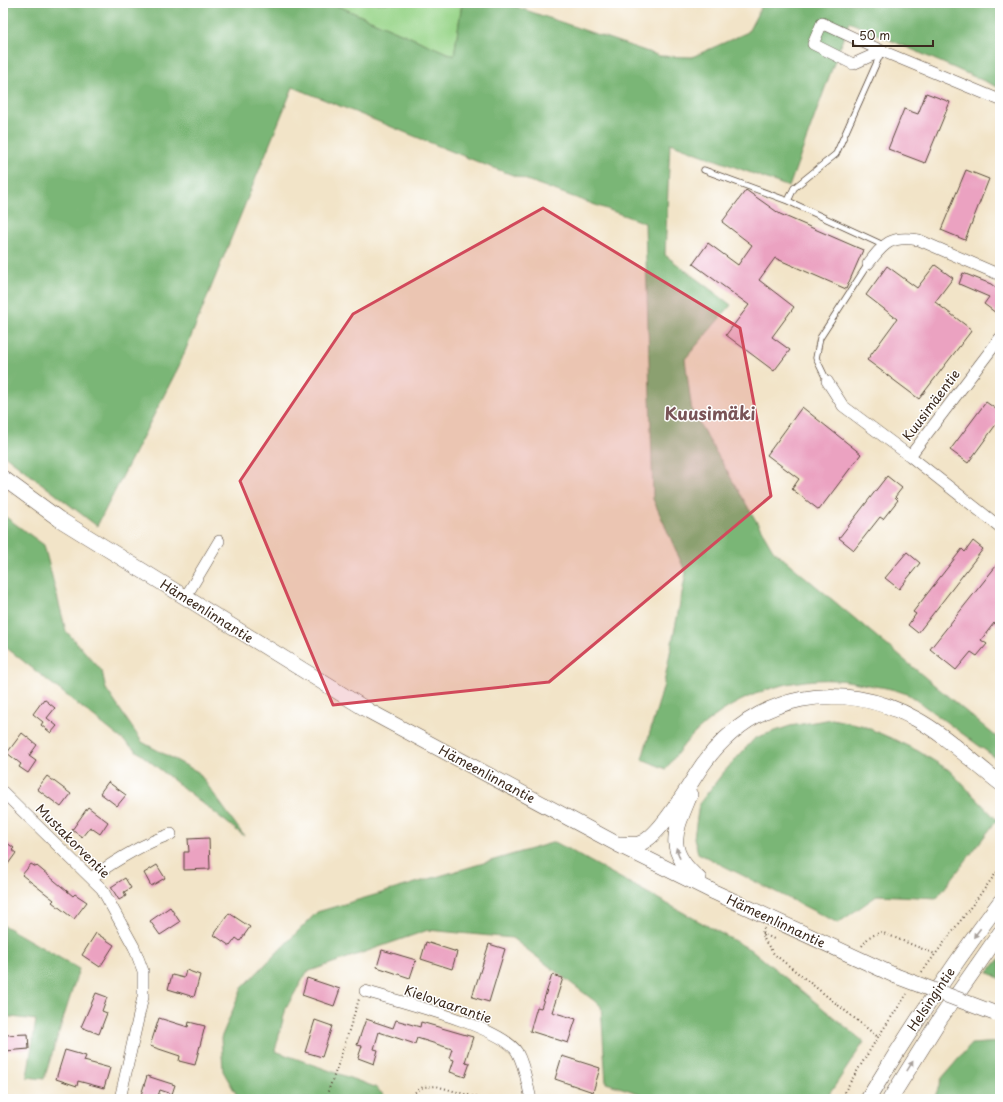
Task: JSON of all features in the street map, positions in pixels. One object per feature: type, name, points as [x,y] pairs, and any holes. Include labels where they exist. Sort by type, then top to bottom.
[{"type":"main road","name":"Hämeenlinnantie","points":[[3,478],[59,519],[369,711],[617,844],[714,892],[896,976],[997,1014]]},
{"type":"main road","points":[[617,844],[638,844],[650,838],[662,826],[704,763],[718,745],[738,728],[758,715],[782,703],[807,697],[852,697],[876,702],[917,719],[1000,783]]},
{"type":"main road","points":[[704,763],[678,824],[675,843],[681,860],[689,870],[714,892]]},
{"type":"main road","name":"Helsingintie","points":[[868,1099],[915,1023],[963,952],[1000,902]]},
{"type":"main road","name":"Helsingintie","points":[[890,1099],[940,1019],[1000,933]]},
{"type":"street","points":[[882,51],[853,64],[813,44],[822,23],[882,51],[1000,100]]},
{"type":"street","points":[[868,264],[883,245],[906,238],[919,240],[1000,275]]},
{"type":"street","name":"Kuusimäentie","points":[[1000,338],[910,456],[1000,527]]},
{"type":"street","points":[[827,381],[843,406],[910,456]]},
{"type":"street","points":[[185,598],[219,541]]},
{"type":"street","name":"Mustakorventie","points":[[3,792],[102,889],[134,947],[143,971],[143,997],[120,1099]]},
{"type":"street","points":[[91,878],[106,866],[150,841],[171,834]]},
{"type":"street","name":"Kielovaarantie","points":[[365,991],[469,1024],[505,1040],[516,1051],[524,1068],[531,1099]]},
{"type":"lane","points":[[788,201],[794,188],[836,154],[882,51]]},
{"type":"lane","points":[[704,170],[788,201],[883,245]]},
{"type":"lane","points":[[827,381],[816,358],[820,338],[868,264]]},
{"type":"path","points":[[768,917],[762,933],[765,941],[774,954],[878,1037]]},
{"type":"path","points":[[853,956],[869,937],[881,932],[935,954]]},
{"type":"path","points":[[762,933],[774,939]]},
{"type":"path","points":[[325,1099],[337,1068],[357,1002],[365,991]]},
{"type":"path","points":[[405,1099],[423,1087],[436,1086],[482,1099]]},
{"type":"highlighted area","points":[[543,208],[740,328],[771,496],[549,682],[333,705],[240,481],[353,314]]},
{"type":"green space","points":[[3,3],[331,3],[454,56],[462,3],[505,3],[660,56],[692,57],[748,32],[763,3],[1000,3],[1000,88],[849,22],[789,187],[670,143],[665,255],[731,305],[685,359],[692,411],[773,550],[1000,740],[1000,761],[909,695],[883,687],[835,680],[796,682],[758,693],[740,701],[722,711],[706,723],[681,748],[666,769],[642,759],[663,688],[686,573],[653,499],[645,223],[488,166],[293,87],[179,366],[97,526],[3,454]]},
{"type":"green space","points":[[331,3],[462,3],[454,56]]},
{"type":"green space","points":[[3,515],[44,545],[66,631],[102,671],[106,689],[142,742],[198,772],[244,836],[3,645]]},
{"type":"green space","points":[[832,719],[861,725],[918,751],[949,770],[997,820],[937,898],[878,895],[838,923],[698,853],[694,838],[699,804],[723,773],[755,738],[790,726]]},
{"type":"green space","points":[[555,842],[753,951],[864,1042],[826,1099],[657,1099],[606,1083],[601,1006],[512,938],[428,930],[307,972],[286,1008],[275,1051],[375,1087],[388,1099],[239,1099],[223,1071],[221,1038],[242,988],[317,912]]},
{"type":"green space","points":[[3,925],[79,969],[44,1079],[27,1077],[36,1020],[3,1016]]},
{"type":"green space","points":[[1000,958],[1000,979],[988,972]]},
{"type":"green space","points":[[1000,1042],[1000,1099],[934,1099],[942,1078],[971,1044]]},
{"type":"building","points":[[926,93],[950,102],[925,163],[888,149],[904,109],[918,114]]},
{"type":"building","points":[[966,170],[989,179],[965,240],[941,230]]},
{"type":"building","points":[[746,190],[780,214],[863,250],[846,289],[775,258],[759,280],[794,307],[772,337],[790,350],[774,371],[726,335],[749,305],[693,264],[708,243],[738,265],[752,245],[722,222]]},
{"type":"building","points":[[935,265],[953,278],[935,302],[972,330],[919,399],[867,360],[897,319],[866,295],[887,266],[917,288]]},
{"type":"building","points":[[963,273],[991,284],[1000,291],[1000,316],[984,304],[989,297],[959,284]]},
{"type":"building","points":[[986,402],[1000,412],[1000,419],[968,463],[950,450]]},
{"type":"building","points":[[802,407],[861,454],[819,510],[792,489],[799,479],[767,455]]},
{"type":"building","points":[[887,476],[902,488],[895,497],[898,500],[883,519],[880,517],[854,550],[839,538]]},
{"type":"building","points":[[973,541],[983,549],[918,633],[908,625],[916,614],[913,612],[962,549],[965,552]]},
{"type":"building","points":[[907,552],[920,563],[899,589],[885,578]]},
{"type":"building","points":[[1000,561],[1000,628],[994,623],[981,640],[987,644],[977,656],[971,652],[956,670],[930,649]]},
{"type":"building","points":[[44,699],[55,708],[47,718],[57,726],[51,733],[41,725],[43,722],[33,714]]},
{"type":"building","points":[[22,733],[37,745],[29,756],[36,761],[28,773],[19,767],[21,764],[7,753]]},
{"type":"building","points":[[47,776],[71,794],[61,807],[37,789]]},
{"type":"building","points":[[108,782],[126,795],[117,806],[100,793]]},
{"type":"building","points":[[88,807],[108,822],[100,834],[90,827],[82,837],[72,830]]},
{"type":"building","points":[[209,838],[210,869],[184,870],[184,852],[189,852],[188,839]]},
{"type":"building","points":[[3,840],[14,848],[12,850],[16,853],[3,871]]},
{"type":"building","points":[[31,864],[36,867],[37,866],[73,896],[75,894],[87,902],[74,919],[52,902],[54,900],[22,875]]},
{"type":"building","points":[[157,865],[165,878],[151,886],[144,873]]},
{"type":"building","points":[[125,878],[131,888],[124,892],[126,896],[119,900],[111,887]]},
{"type":"building","points":[[170,907],[180,922],[160,935],[150,921]]},
{"type":"building","points":[[229,913],[250,927],[240,941],[236,938],[230,946],[214,935]]},
{"type":"building","points":[[96,933],[114,945],[100,967],[82,955]]},
{"type":"building","points":[[426,942],[457,952],[452,969],[421,959]]},
{"type":"building","points":[[489,944],[505,949],[489,1002],[472,997]]},
{"type":"building","points":[[382,950],[416,960],[410,978],[377,967]]},
{"type":"building","points":[[186,970],[200,975],[194,997],[168,989],[172,975],[184,978]]},
{"type":"building","points":[[552,975],[563,978],[552,1012],[576,1019],[568,1043],[530,1031],[537,1007],[541,1008]]},
{"type":"building","points":[[307,978],[340,989],[334,1006],[302,995]]},
{"type":"building","points":[[96,993],[107,997],[102,1011],[107,1013],[99,1034],[81,1027]]},
{"type":"building","points":[[159,1018],[188,1027],[189,1022],[205,1026],[195,1065],[179,1061],[180,1056],[150,1046]]},
{"type":"building","points":[[366,1019],[393,1028],[396,1020],[420,1027],[421,1022],[473,1037],[465,1062],[470,1063],[465,1077],[450,1072],[454,1060],[449,1058],[452,1049],[417,1038],[415,1044],[379,1032],[374,1049],[378,1050],[374,1064],[358,1058],[362,1046],[357,1045]]},
{"type":"building","points":[[315,1020],[332,1026],[322,1057],[305,1052]]},
{"type":"building","points":[[28,1034],[29,1049],[5,1051],[4,1035]]},
{"type":"building","points":[[65,1050],[86,1056],[84,1061],[110,1068],[104,1088],[78,1081],[77,1086],[56,1079]]},
{"type":"building","points":[[562,1056],[600,1068],[593,1092],[555,1079]]},
{"type":"building","points":[[147,1076],[175,1085],[172,1094],[160,1090],[157,1099],[140,1098]]},
{"type":"district","name":"Kuusimäki","points":[[710,414]]}]
